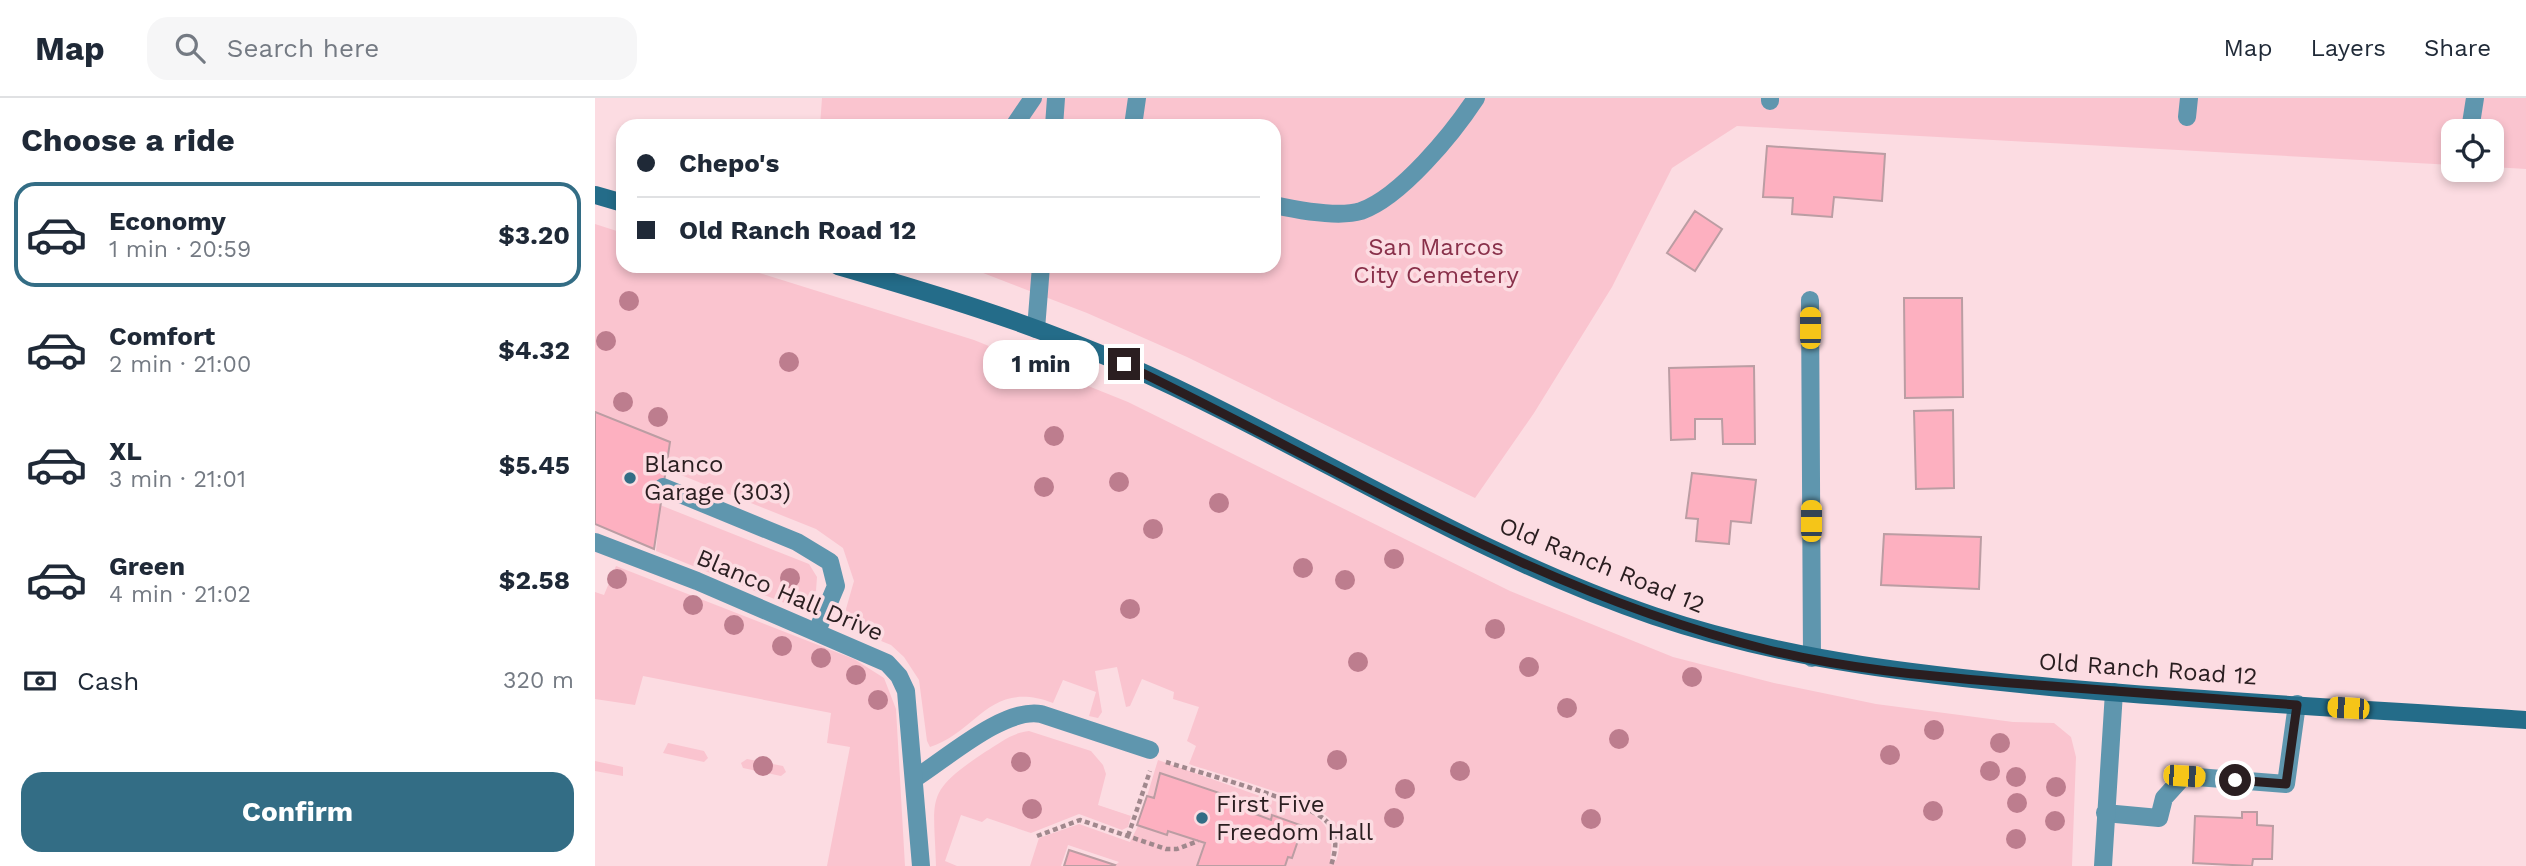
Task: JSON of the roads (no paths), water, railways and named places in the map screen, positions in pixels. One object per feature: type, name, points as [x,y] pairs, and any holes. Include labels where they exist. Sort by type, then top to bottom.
[{"type":"main road","points":[[595,195],[616,201]]},
{"type":"main road","name":"Old Ranch Road 12","points":[[877,273],[1036,329],[1137,370],[1466,537],[1564,582],[1711,635],[1812,658],[1934,677],[2526,720]]},
{"type":"street","points":[[1019,119],[1033,98]]},
{"type":"street","points":[[1054,119],[1056,98]]},
{"type":"street","points":[[1134,119],[1137,98]]},
{"type":"street","points":[[1281,206],[1305,211],[1358,212],[1385,199],[1436,150],[1476,98]]},
{"type":"street","points":[[2187,117],[2189,98]]},
{"type":"street","points":[[2472,119],[2475,98]]},
{"type":"street","points":[[1036,329],[1040,273]]},
{"type":"street","points":[[1810,300],[1812,658]]},
{"type":"street","points":[[663,487],[797,542],[830,562],[836,586],[817,631]]},
{"type":"street","name":"Blanco Hall Drive","points":[[595,542],[817,631],[887,663],[899,676],[906,691],[921,866]]},
{"type":"street","points":[[2103,866],[2114,692]]},
{"type":"street","points":[[2105,813],[2159,818],[2164,798],[2184,776],[2286,784],[2297,705]]},
{"type":"street","points":[[914,779],[1000,723],[1022,712],[1041,714],[1150,750]]},
{"type":"place","name":"Blanco Garage (303)","points":[[630,478]]},
{"type":"place","name":"First Five Freedom Hall","points":[[1202,818]]},
{"type":"park label","name":"San Marcos City Cemetery","points":[[1436,261]]}]
